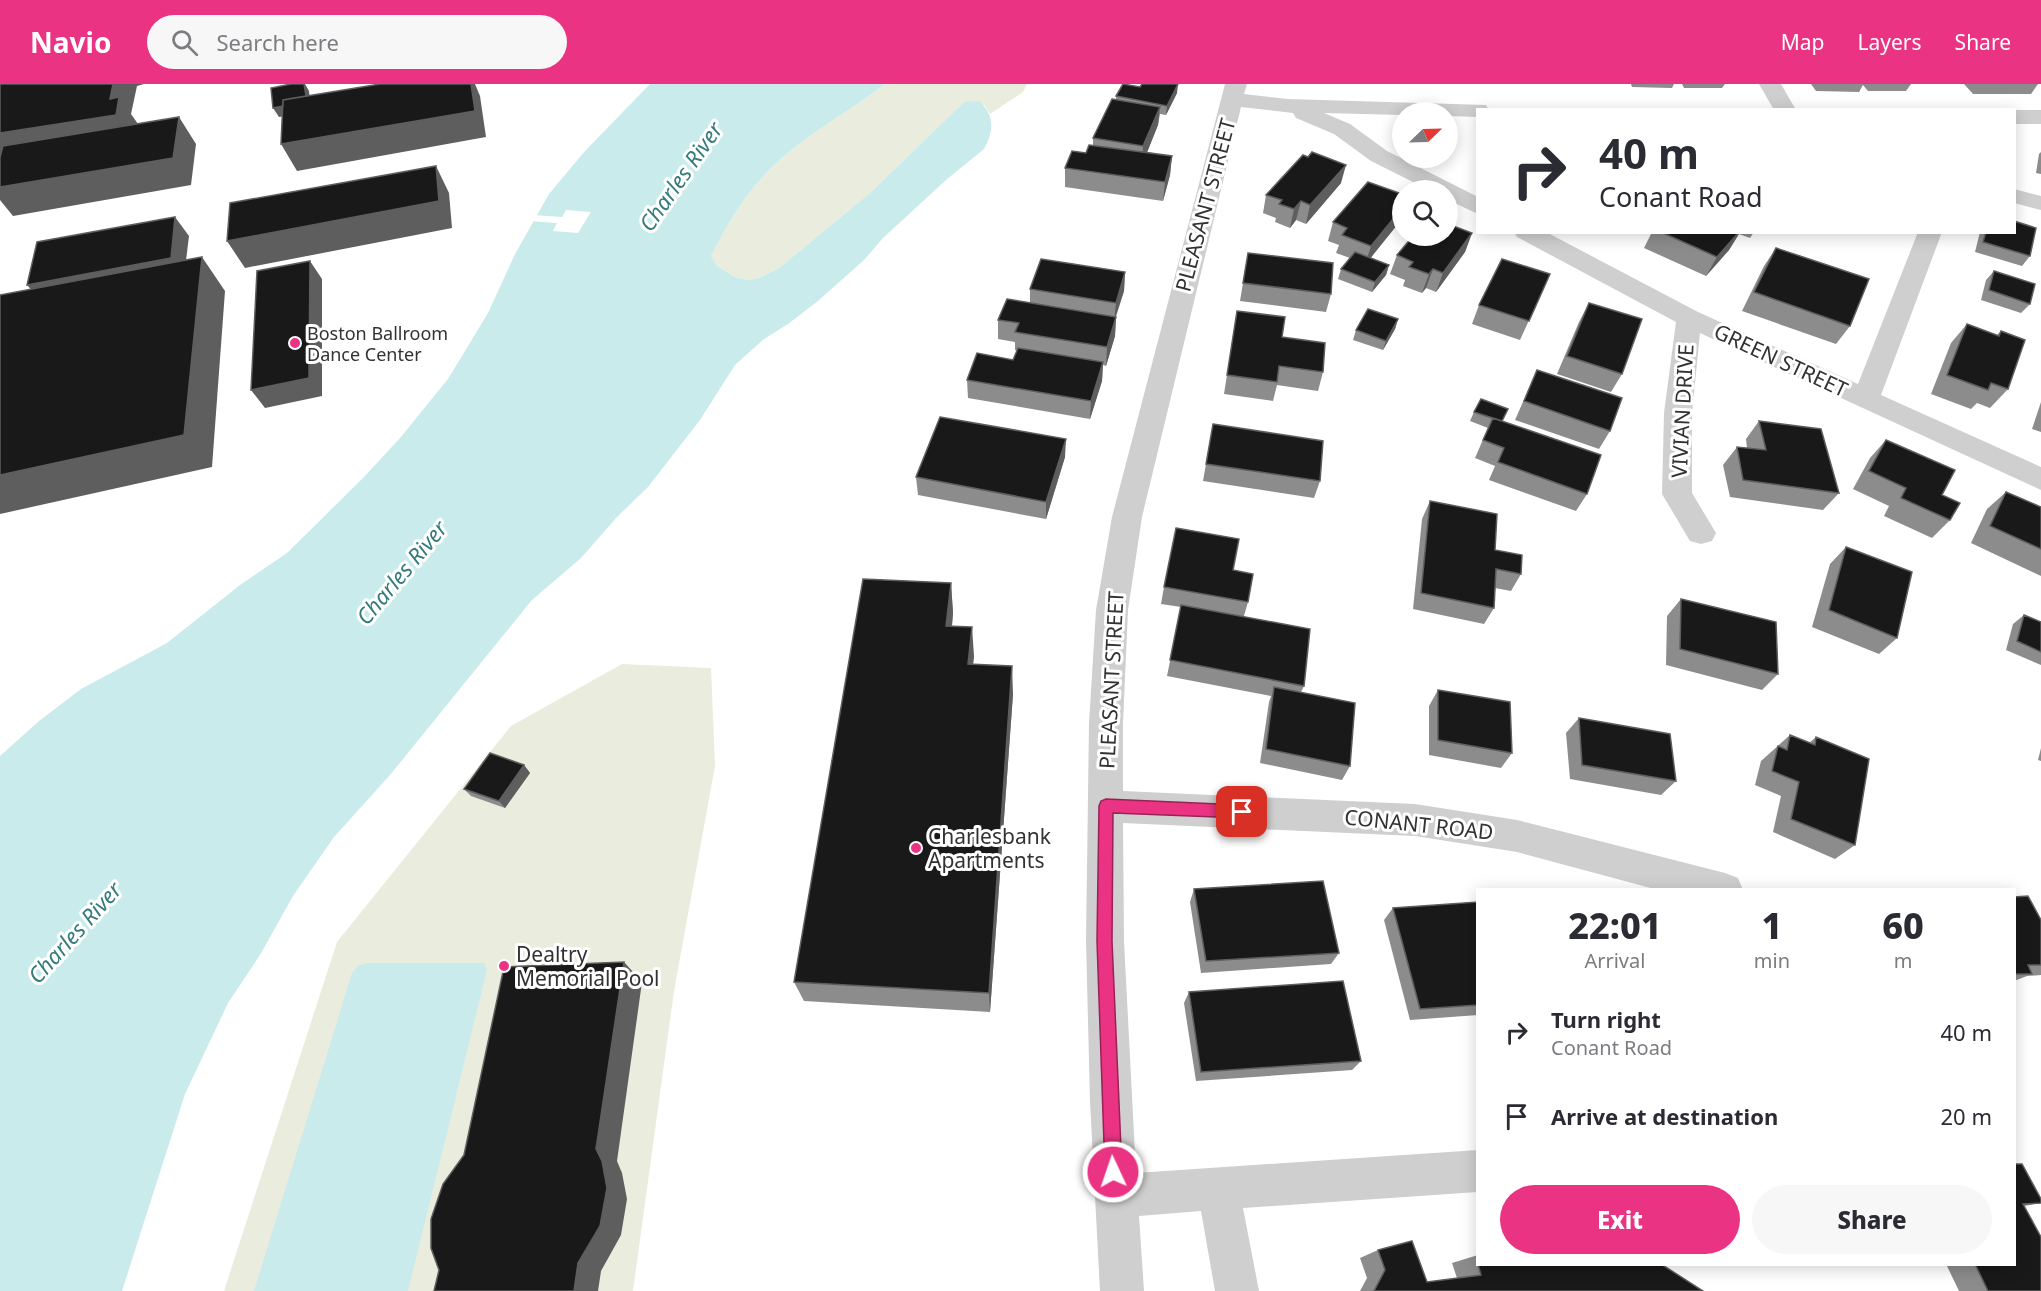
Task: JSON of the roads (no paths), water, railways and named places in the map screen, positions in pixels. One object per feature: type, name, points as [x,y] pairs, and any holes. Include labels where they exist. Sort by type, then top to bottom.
[{"type":"street","points":[[1770,84],[1784,108]]},
{"type":"street","points":[[1235,91],[1288,106],[1342,129],[1379,156],[1426,180]]},
{"type":"street","name":"PLEASANT STREET","points":[[1122,1291],[1115,1196],[1105,962],[1108,647],[1120,546],[1235,91]]},
{"type":"street","points":[[1288,106],[1476,110]]},
{"type":"street","points":[[2016,117],[2041,117]]},
{"type":"street","points":[[1458,197],[1476,206]]},
{"type":"street","points":[[2016,197],[2041,203]]},
{"type":"street","name":"GREEN STREET","points":[[1530,234],[1689,318],[2041,479]]},
{"type":"street","points":[[1866,399],[1929,234]]},
{"type":"street","name":"VIVIAN DRIVE","points":[[1689,318],[1678,413],[1677,494],[1701,533]]},
{"type":"street","name":"CONANT ROAD","points":[[1106,806],[1415,820],[1516,836],[1717,888]]},
{"type":"street","points":[[1115,1196],[1476,1171]]},
{"type":"street","points":[[1218,1188],[1237,1291]]},
{"type":"water","name":"Charles River","points":[[650,84],[885,84],[780,159],[743,201],[711,256],[717,266],[735,277],[748,280],[759,278],[779,268],[870,193],[964,102],[979,101],[984,106],[990,118],[991,130],[984,149],[946,180],[883,238],[864,260],[818,301],[764,339],[735,365],[700,420],[648,487],[617,517],[581,558],[532,600],[390,775],[334,837],[293,896],[260,955],[228,1003],[185,1094],[122,1291],[0,1291],[0,756],[39,721],[81,689],[167,643],[240,585],[287,553],[364,477],[400,438],[448,379],[488,313],[515,254],[549,194],[585,151]]},
{"type":"water","points":[[367,963],[484,963],[487,970],[408,1291],[254,1291],[352,973],[358,966]]},
{"type":"place","name":"Boston Ballroom Dance Center","points":[[295,343]]},
{"type":"place","name":"Charlesbank Apartments","points":[[916,848]]},
{"type":"place","name":"Dealtry Memorial Pool","points":[[504,966]]}]
